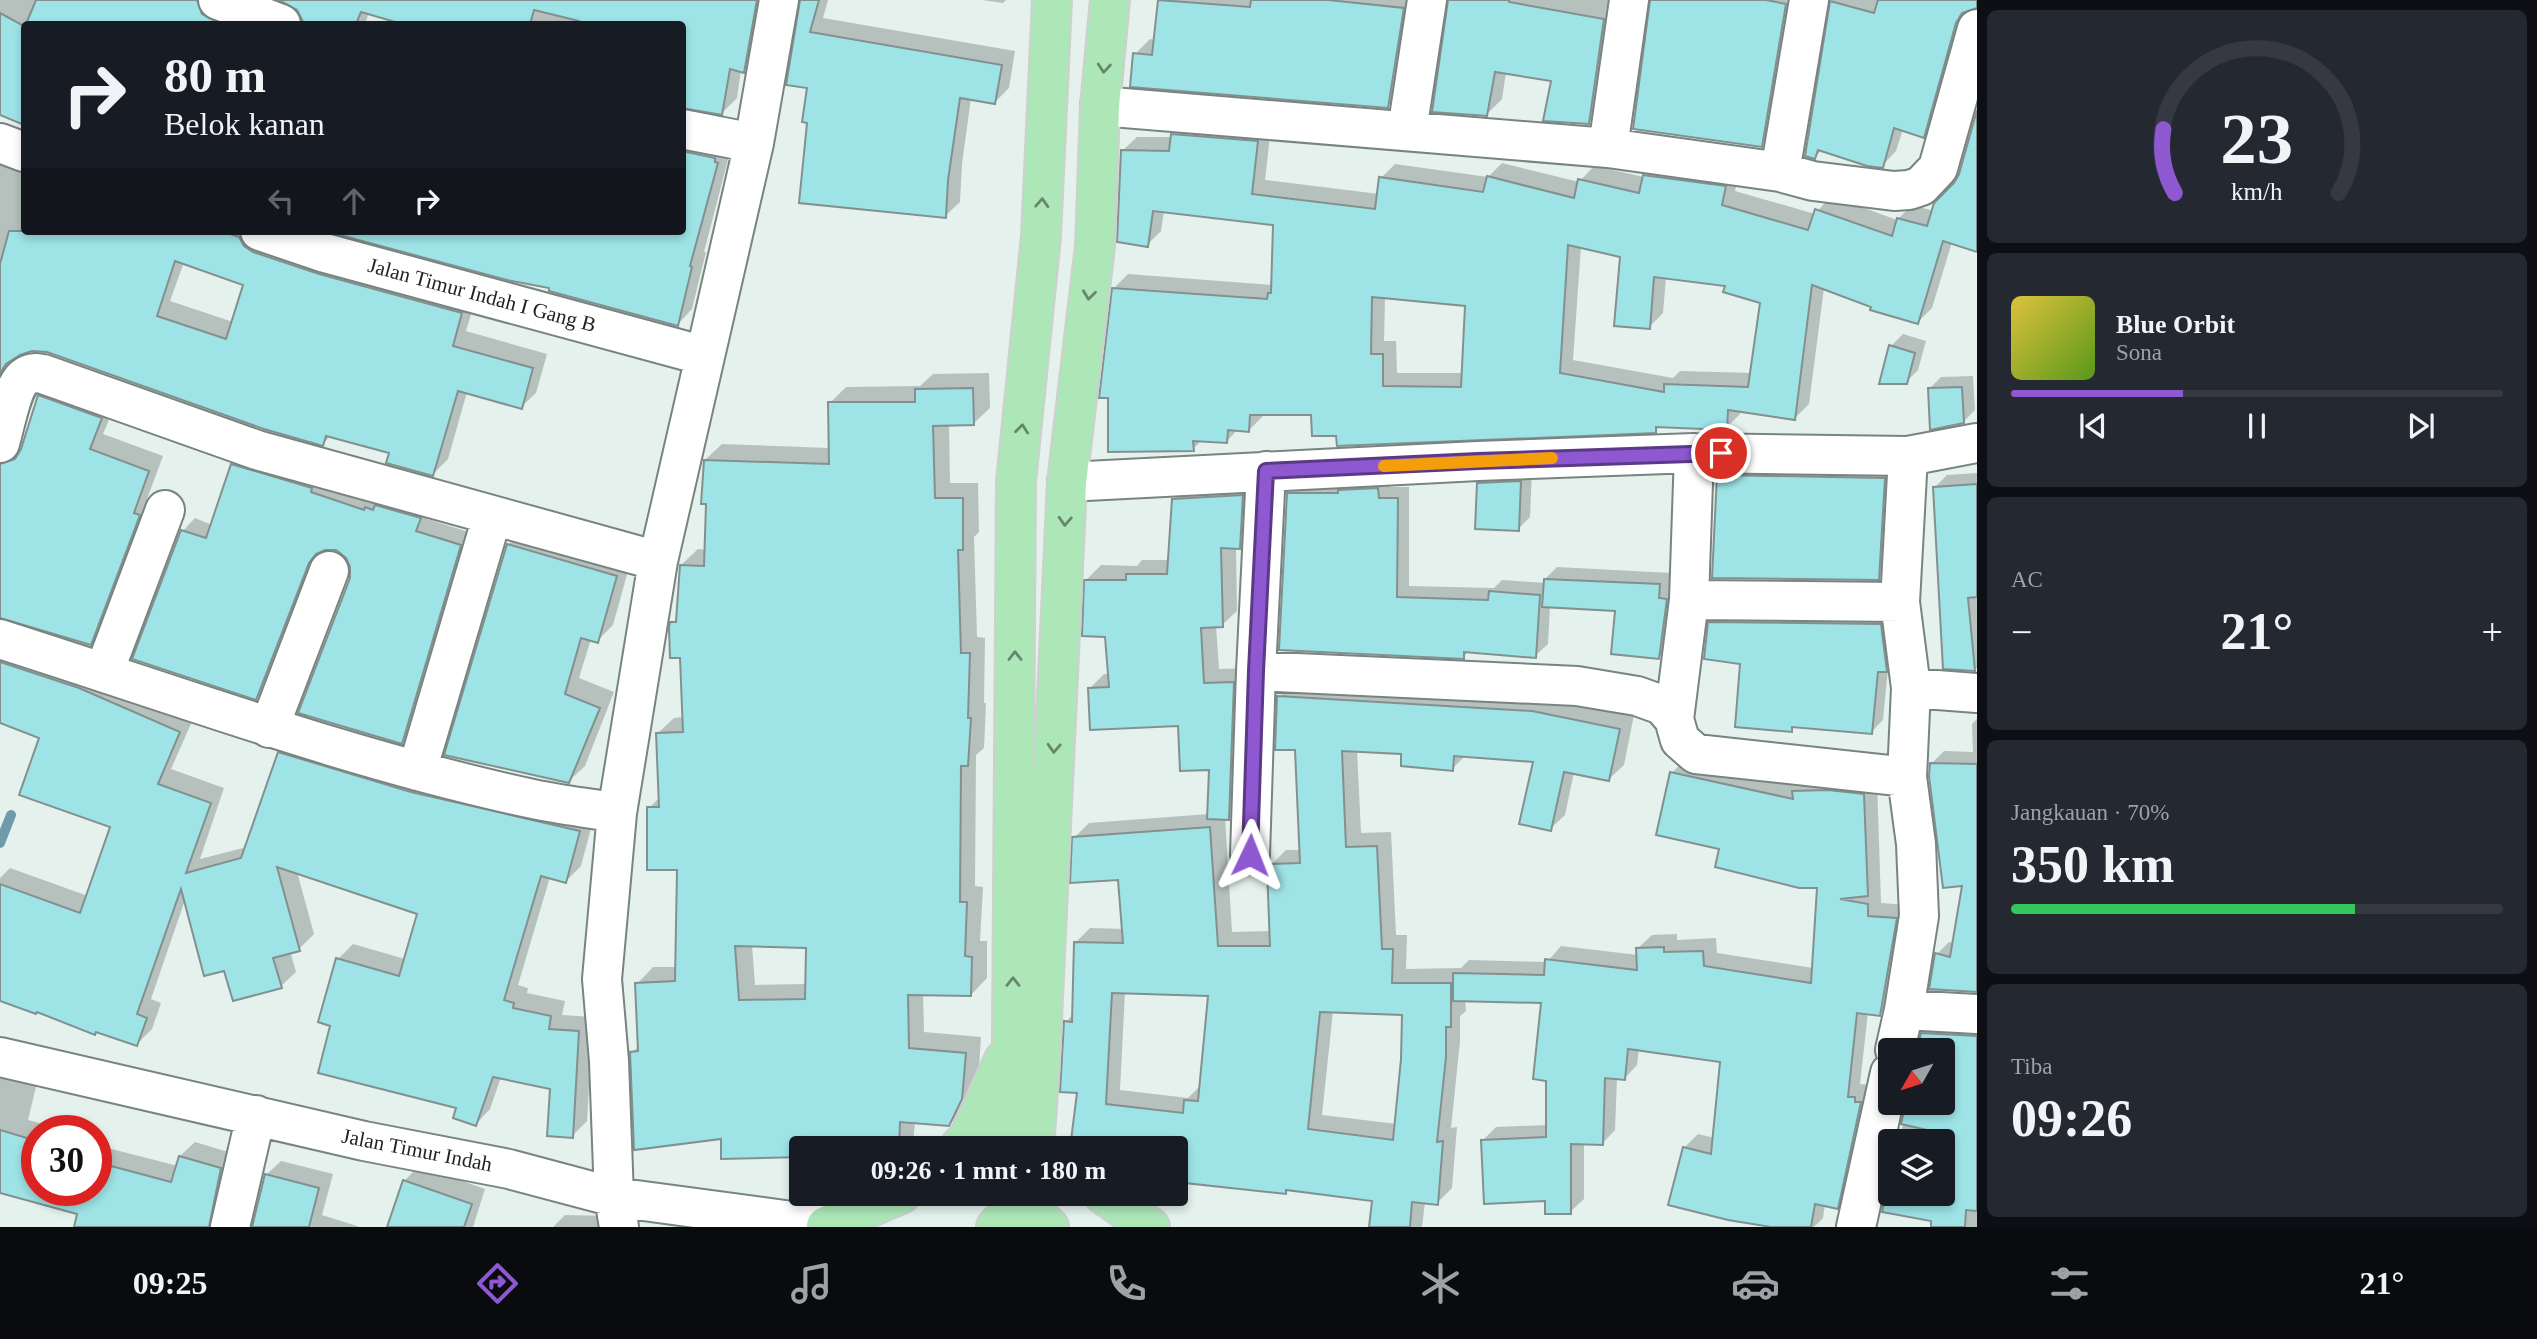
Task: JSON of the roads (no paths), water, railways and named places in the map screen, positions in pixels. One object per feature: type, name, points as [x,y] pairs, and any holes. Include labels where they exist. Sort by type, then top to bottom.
[{"type":"main road","points":[[1033,1136],[1026,1051],[1016,482],[1041,236],[1052,0]]},
{"type":"main road","points":[[1011,1136],[1026,1051],[1066,482],[1095,246],[1100,106],[1110,0]]},
{"type":"main road","points":[[968,1136],[1026,1051]]},
{"type":"main road","points":[[1026,1051],[1057,1136]]},
{"type":"main road","points":[[822,1226],[871,1206]]},
{"type":"main road","points":[[1120,1206],[1150,1227]]},
{"type":"street","points":[[218,0],[273,21]]},
{"type":"street","points":[[616,1212],[602,979],[617,813],[658,561],[754,143],[779,0]]},
{"type":"street","points":[[1407,131],[1427,0]]},
{"type":"street","points":[[1608,148],[1629,0]]},
{"type":"street","points":[[1780,172],[1809,0]]},
{"type":"street","points":[[1100,106],[1608,148],[1780,172],[1813,181],[1894,191],[1909,190],[1921,186],[1938,168],[1977,29]]},
{"type":"street","points":[[686,130],[754,143]]},
{"type":"street","points":[[0,143],[21,151]]},
{"type":"street","name":"Jalan Timur Indah I Gang B","points":[[272,235],[325,253],[705,356]]},
{"type":"street","points":[[0,443],[17,385],[24,376],[32,373],[43,374],[257,450],[658,561]]},
{"type":"street","points":[[1066,482],[1694,453],[1908,456],[1977,443]]},
{"type":"street","points":[[1694,453],[1689,600],[1674,719],[1680,740],[1696,754],[1907,777]]},
{"type":"street","points":[[1898,1038],[1919,916],[1916,844],[1907,777],[1911,688],[1900,602],[1908,456]]},
{"type":"street","points":[[1250,855],[1266,471]]},
{"type":"street","points":[[104,672],[164,510]]},
{"type":"street","points":[[417,771],[492,517]]},
{"type":"street","points":[[269,728],[329,571]]},
{"type":"street","points":[[1689,600],[1900,602]]},
{"type":"street","points":[[0,639],[269,728],[417,771],[535,800],[617,813]]},
{"type":"street","points":[[1256,671],[1577,686],[1637,696],[1662,705],[1674,719]]},
{"type":"street","points":[[1911,688],[1977,693]]},
{"type":"street","points":[[1904,1010],[1977,1014]]},
{"type":"street","name":"Jalan Timur Indah","points":[[0,1057],[364,1141],[509,1169],[616,1212],[822,1226]]},
{"type":"street","points":[[230,1227],[256,1115]]},
{"type":"street","points":[[1856,1227],[1881,1115]]},
{"type":"waterway","points":[[0,843],[11,815]]}]
